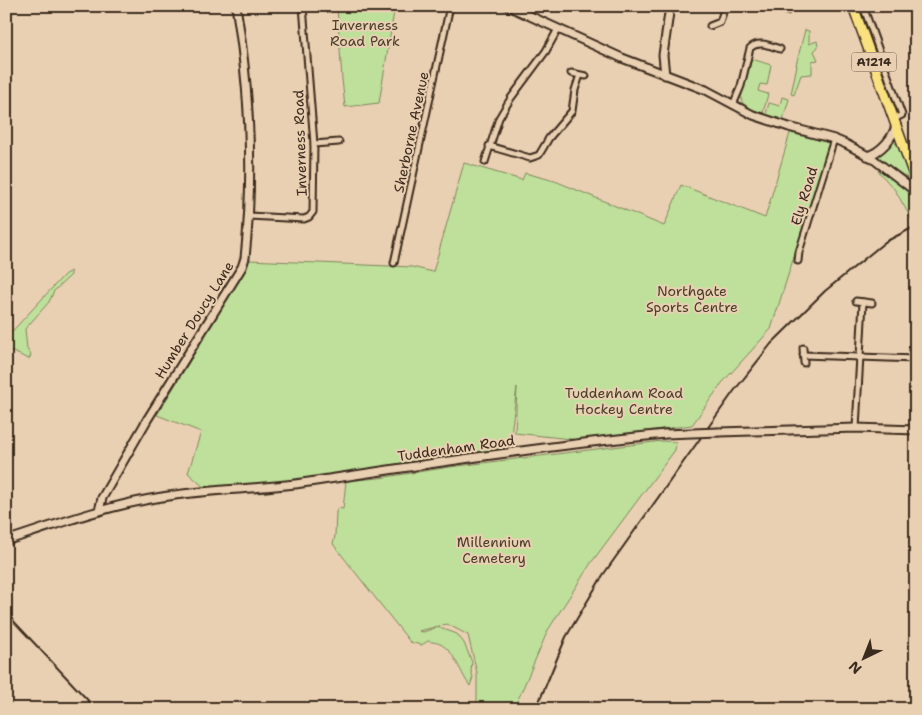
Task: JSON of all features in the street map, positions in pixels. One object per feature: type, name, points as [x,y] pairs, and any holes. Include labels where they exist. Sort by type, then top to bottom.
[{"type":"main road","name":"A1214","points":[[853,6],[916,181]]},
{"type":"street","name":"Humber Doucy Lane","points":[[99,511],[102,498],[147,420],[242,267],[245,258],[249,216],[251,145],[236,6]]},
{"type":"street","name":"Inverness Road","points":[[249,216],[304,219],[313,212],[314,144],[303,6]]},
{"type":"street","name":"Sherborne Avenue","points":[[394,263],[450,6]]},
{"type":"street","points":[[508,6],[654,72],[706,90],[763,119],[834,139],[867,156],[916,192]]},
{"type":"street","points":[[654,72],[662,54],[670,6]]},
{"type":"street","points":[[710,26],[722,24],[725,6]]},
{"type":"street","points":[[863,6],[902,116],[895,122],[894,131],[888,141],[874,153],[867,156]]},
{"type":"street","points":[[485,162],[497,122],[502,112],[546,51],[558,29]]},
{"type":"street","points":[[733,105],[738,96],[749,50],[752,46],[760,44],[781,49]]},
{"type":"street","points":[[662,54],[665,75]]},
{"type":"street","points":[[571,72],[586,76]]},
{"type":"street","points":[[489,146],[530,158],[539,155],[549,138],[572,111],[575,90],[580,75]]},
{"type":"street","name":"Ely Road","points":[[798,261],[798,252],[834,139]]},
{"type":"street","points":[[888,141],[901,139]]},
{"type":"street","points":[[314,144],[340,142]]},
{"type":"street","points":[[856,301],[872,302]]},
{"type":"street","points":[[856,428],[863,302]]},
{"type":"street","points":[[803,348],[804,363]]},
{"type":"street","points":[[804,356],[916,359]]},
{"type":"street","name":"Tuddenham Road","points":[[6,541],[99,511],[162,496],[273,487],[482,456],[615,439],[664,434],[719,432],[856,428],[916,430]]},
{"type":"green space","name":"Inverness Road Park","points":[[337,6],[395,6],[379,103],[345,107]]},
{"type":"green space","points":[[859,6],[885,78],[879,67]]},
{"type":"green space","points":[[805,30],[809,31],[809,44],[817,41],[818,47],[814,51],[818,60],[812,61],[812,74],[801,75],[794,95],[791,94]]},
{"type":"green space","points":[[752,59],[771,65],[767,85],[760,84],[758,91],[768,94],[763,113],[746,106],[741,98]]},
{"type":"green space","points":[[782,97],[789,99],[783,120],[766,114],[769,103],[780,106]]},
{"type":"green space","points":[[790,133],[830,143],[771,329],[722,383],[692,425],[580,440],[515,433],[517,387],[511,450],[270,485],[207,490],[188,473],[201,432],[157,415],[245,270],[248,260],[412,267],[433,272],[464,163],[522,180],[525,173],[555,181],[664,226],[681,185],[765,218]]},
{"type":"green space","points":[[893,142],[899,145],[911,176],[909,179],[879,159],[878,154]]},
{"type":"green space","points":[[879,168],[914,194],[916,218],[912,220],[895,190],[878,171]]},
{"type":"green space","points":[[71,271],[71,275],[54,291],[49,302],[25,329],[27,349],[31,355],[29,359],[6,349],[6,338],[65,274]]},
{"type":"green space","name":"Millennium Cemetery","points":[[662,441],[676,442],[675,450],[591,563],[548,630],[514,709],[477,709],[477,673],[468,635],[447,624],[419,631],[423,632],[438,627],[457,634],[464,643],[472,662],[471,671],[473,677],[470,686],[455,659],[445,647],[429,641],[421,645],[410,642],[333,544],[336,512],[338,508],[343,509],[346,481]]},
{"type":"railway","points":[[536,709],[566,637],[603,575],[734,391],[771,344],[825,291],[885,242],[916,226]]},
{"type":"railway","points":[[6,613],[96,709]]},
{"type":"park label","name":"Northgate Sports Centre","points":[[692,300]]},
{"type":"park label","name":"Tuddenham Road Hockey Centre","points":[[624,402]]}]
